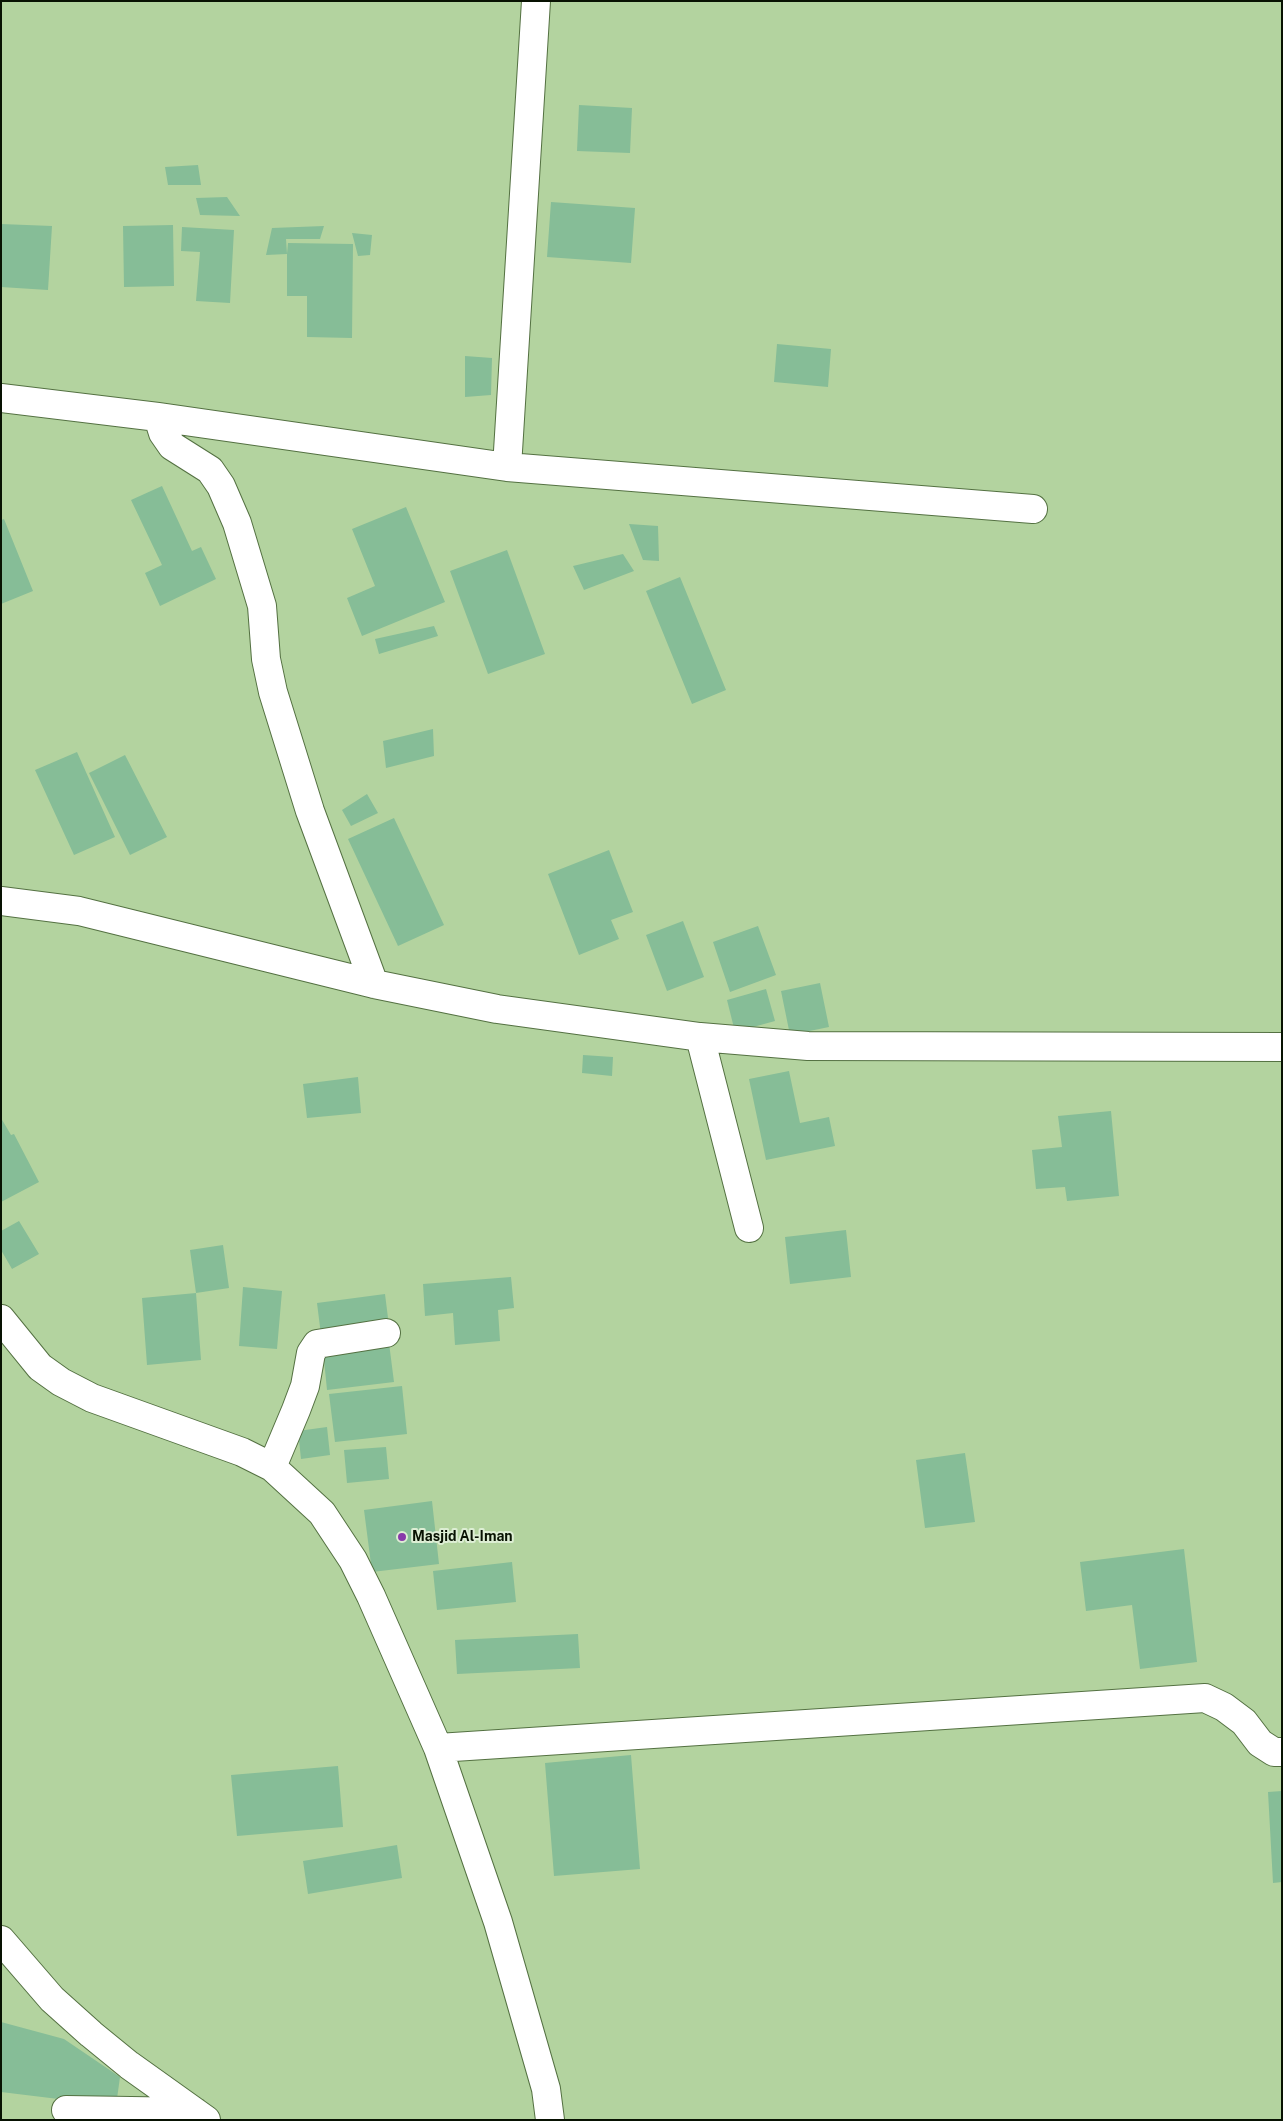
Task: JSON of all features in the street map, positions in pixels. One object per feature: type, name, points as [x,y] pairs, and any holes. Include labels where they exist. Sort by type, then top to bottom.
[{"type":"street","points":[[507,467],[536,1]]},
{"type":"street","points":[[1,398],[158,417],[507,467],[1033,510]]},
{"type":"street","points":[[158,417],[163,433],[172,446],[210,470],[221,486],[237,523],[262,606],[266,659],[273,692],[310,811],[374,984]]},
{"type":"street","points":[[1,900],[79,911],[374,984],[497,1009],[700,1037],[808,1046],[1282,1047]]},
{"type":"street","points":[[700,1037],[749,1228]]},
{"type":"street","points":[[1,1319],[40,1367],[60,1382],[92,1398],[242,1452],[272,1467],[322,1513],[352,1560],[371,1596],[438,1748],[498,1922],[546,2089],[550,2120]]},
{"type":"street","points":[[272,1467],[305,1386],[311,1353],[317,1344],[386,1333]]},
{"type":"street","points":[[438,1748],[1205,1698],[1224,1706],[1244,1722],[1260,1743],[1274,1752],[1282,1752]]},
{"type":"street","points":[[1,1940],[52,1999],[91,2034],[201,2116]]},
{"type":"street","points":[[66,2110],[201,2116]]},
{"type":"building","points":[[579,105],[632,108],[630,153],[577,151]]},
{"type":"building","points":[[198,165],[201,185],[168,185],[165,167]]},
{"type":"building","points":[[227,197],[240,216],[200,215],[196,198]]},
{"type":"building","points":[[551,202],[635,208],[631,263],[547,257]]},
{"type":"building","points":[[1,224],[52,226],[48,290],[1,287]]},
{"type":"building","points":[[173,225],[174,286],[124,287],[123,226]]},
{"type":"building","points":[[324,226],[320,239],[286,239],[287,254],[266,255],[272,228]]},
{"type":"building","points":[[182,227],[234,230],[230,303],[196,301],[200,252],[181,251]]},
{"type":"building","points":[[352,233],[372,235],[370,255],[358,256]]},
{"type":"building","points":[[288,243],[353,244],[352,338],[307,337],[307,296],[287,296]]},
{"type":"building","points":[[777,344],[831,349],[828,387],[774,382]]},
{"type":"building","points":[[465,356],[492,358],[491,395],[465,397]]},
{"type":"building","points":[[162,486],[192,551],[201,547],[216,579],[160,606],[145,573],[162,565],[131,500]]},
{"type":"building","points":[[406,507],[445,602],[362,636],[347,598],[375,586],[352,529]]},
{"type":"building","points":[[4,519],[33,591],[1,604],[1,520]]},
{"type":"building","points":[[629,524],[658,526],[659,561],[643,560]]},
{"type":"building","points":[[507,550],[545,654],[488,674],[450,571]]},
{"type":"building","points":[[623,554],[634,571],[584,590],[573,566]]},
{"type":"building","points":[[680,577],[726,690],[692,704],[646,591]]},
{"type":"building","points":[[434,626],[438,636],[379,654],[375,639]]},
{"type":"building","points":[[433,729],[434,756],[386,768],[383,741]]},
{"type":"building","points":[[77,752],[115,837],[74,855],[35,770]]},
{"type":"building","points":[[125,755],[167,837],[130,855],[89,773]]},
{"type":"building","points":[[367,794],[378,813],[351,826],[342,810]]},
{"type":"building","points":[[394,818],[444,925],[398,946],[348,839]]},
{"type":"building","points":[[609,850],[633,912],[611,920],[619,939],[579,955],[548,874]]},
{"type":"building","points":[[683,921],[704,977],[667,991],[646,935]]},
{"type":"building","points":[[758,926],[776,975],[730,992],[713,942]]},
{"type":"building","points":[[820,983],[829,1027],[790,1035],[781,991]]},
{"type":"building","points":[[766,989],[775,1021],[735,1032],[727,1000]]},
{"type":"building","points":[[583,1055],[613,1057],[612,1076],[582,1073]]},
{"type":"building","points":[[789,1071],[800,1123],[829,1117],[835,1146],[766,1160],[749,1079]]},
{"type":"building","points":[[358,1077],[361,1113],[307,1118],[303,1084]]},
{"type":"building","points":[[1111,1111],[1119,1196],[1067,1201],[1065,1187],[1036,1189],[1032,1150],[1062,1147],[1058,1116]]},
{"type":"building","points":[[1,1118],[11,1135],[14,1134],[39,1182],[1,1202]]},
{"type":"building","points":[[19,1221],[39,1254],[12,1269],[1,1250],[1,1231]]},
{"type":"building","points":[[846,1230],[851,1277],[790,1284],[785,1237]]},
{"type":"building","points":[[223,1245],[229,1288],[196,1293],[190,1250]]},
{"type":"building","points":[[511,1277],[514,1308],[498,1310],[500,1341],[455,1345],[453,1313],[425,1316],[423,1284]]},
{"type":"building","points":[[243,1287],[282,1291],[277,1349],[239,1346]]},
{"type":"building","points":[[196,1293],[201,1360],[147,1365],[142,1298]]},
{"type":"building","points":[[385,1294],[389,1326],[321,1335],[317,1303]]},
{"type":"building","points":[[389,1343],[394,1382],[327,1390],[323,1350]]},
{"type":"building","points":[[402,1386],[407,1434],[335,1442],[329,1394]]},
{"type":"building","points":[[327,1427],[330,1455],[301,1459],[298,1431]]},
{"type":"building","points":[[386,1447],[389,1479],[347,1483],[344,1450]]},
{"type":"building","points":[[965,1453],[975,1522],[925,1528],[916,1460]]},
{"type":"building","name":"Masjid Al-Iman","points":[[432,1501],[439,1564],[372,1572],[364,1510]]},
{"type":"building","points":[[1184,1549],[1197,1662],[1140,1669],[1132,1605],[1086,1611],[1080,1562]]},
{"type":"building","points":[[512,1562],[516,1602],[437,1610],[433,1571]]},
{"type":"building","points":[[578,1634],[580,1668],[457,1674],[455,1640]]},
{"type":"building","points":[[631,1755],[640,1869],[554,1876],[545,1763]]},
{"type":"building","points":[[338,1766],[343,1827],[237,1836],[231,1775]]},
{"type":"building","points":[[1282,1791],[1282,1882],[1273,1883],[1268,1792]]},
{"type":"building","points":[[397,1845],[402,1878],[308,1894],[303,1861]]},
{"type":"building","points":[[1,2022],[64,2039],[120,2077],[116,2106],[1,2092]]},
{"type":"place","name":"Masjid Al-Iman","points":[[402,1537]]}]
